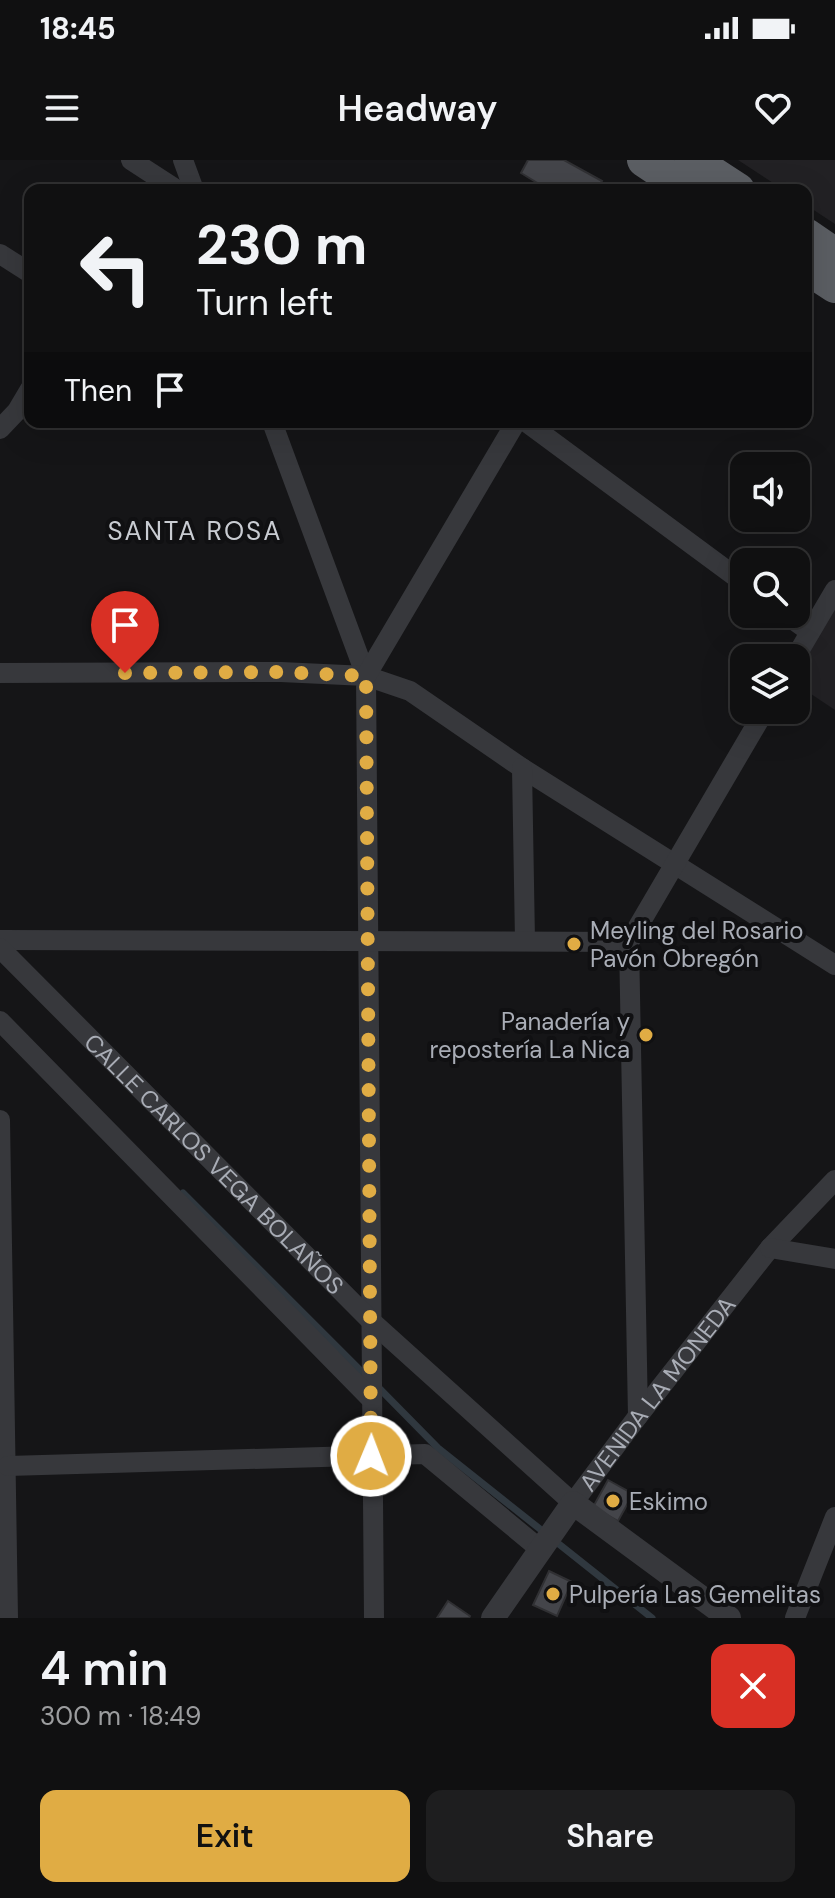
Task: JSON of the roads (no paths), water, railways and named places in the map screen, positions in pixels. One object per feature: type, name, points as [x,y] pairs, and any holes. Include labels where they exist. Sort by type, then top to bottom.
[{"type":"highway","points":[[644,160],[681,180],[704,184]]},
{"type":"highway","points":[[812,239],[835,255]]},
{"type":"highway","points":[[812,271],[835,286]]},
{"type":"street","points":[[131,160],[168,184]]},
{"type":"street","points":[[183,160],[192,184]]},
{"type":"street","points":[[0,254],[24,269]]},
{"type":"street","points":[[0,429],[24,399]]},
{"type":"street","points":[[274,428],[366,676],[374,1618]]},
{"type":"street","points":[[366,676],[512,428]]},
{"type":"street","points":[[534,428],[730,573]]},
{"type":"street","points":[[803,644],[835,590]]},
{"type":"street","points":[[804,628],[810,632]]},
{"type":"street","points":[[0,673],[281,672],[366,676],[410,691],[522,768],[835,965]]},
{"type":"street","points":[[638,1416],[629,942],[757,724]]},
{"type":"street","points":[[522,768],[525,941]]},
{"type":"street","points":[[0,940],[629,942]]},
{"type":"street","name":"CALLE CARLOS VEGA BOLAÑOS","points":[[0,948],[371,1321],[570,1506],[729,1618]]},
{"type":"street","points":[[0,1021],[372,1400]]},
{"type":"street","points":[[0,1120],[2,1333],[8,1466],[8,1618]]},
{"type":"street","name":"AVENIDA LA MONEDA","points":[[493,1618],[570,1506],[638,1416],[770,1248],[835,1180]]},
{"type":"street","points":[[770,1248],[835,1259]]},
{"type":"street","points":[[8,1466],[425,1454],[543,1545]]},
{"type":"street","points":[[795,1618],[835,1517]]},
{"type":"waterway","points":[[183,1193],[367,1377]]},
{"type":"waterway","points":[[376,1385],[438,1448],[652,1618]]},
{"type":"place","name":"Meyling del Rosario Pavón Obregón","points":[[574,944]]},
{"type":"place","name":"Panadería y repostería La Nica","points":[[646,1035]]},
{"type":"place","name":"Eskimo","points":[[613,1501]]},
{"type":"place","name":"Pulpería Las Gemelitas","points":[[553,1594]]},
{"type":"district","name":"SANTA ROSA","points":[[195,531]]}]
